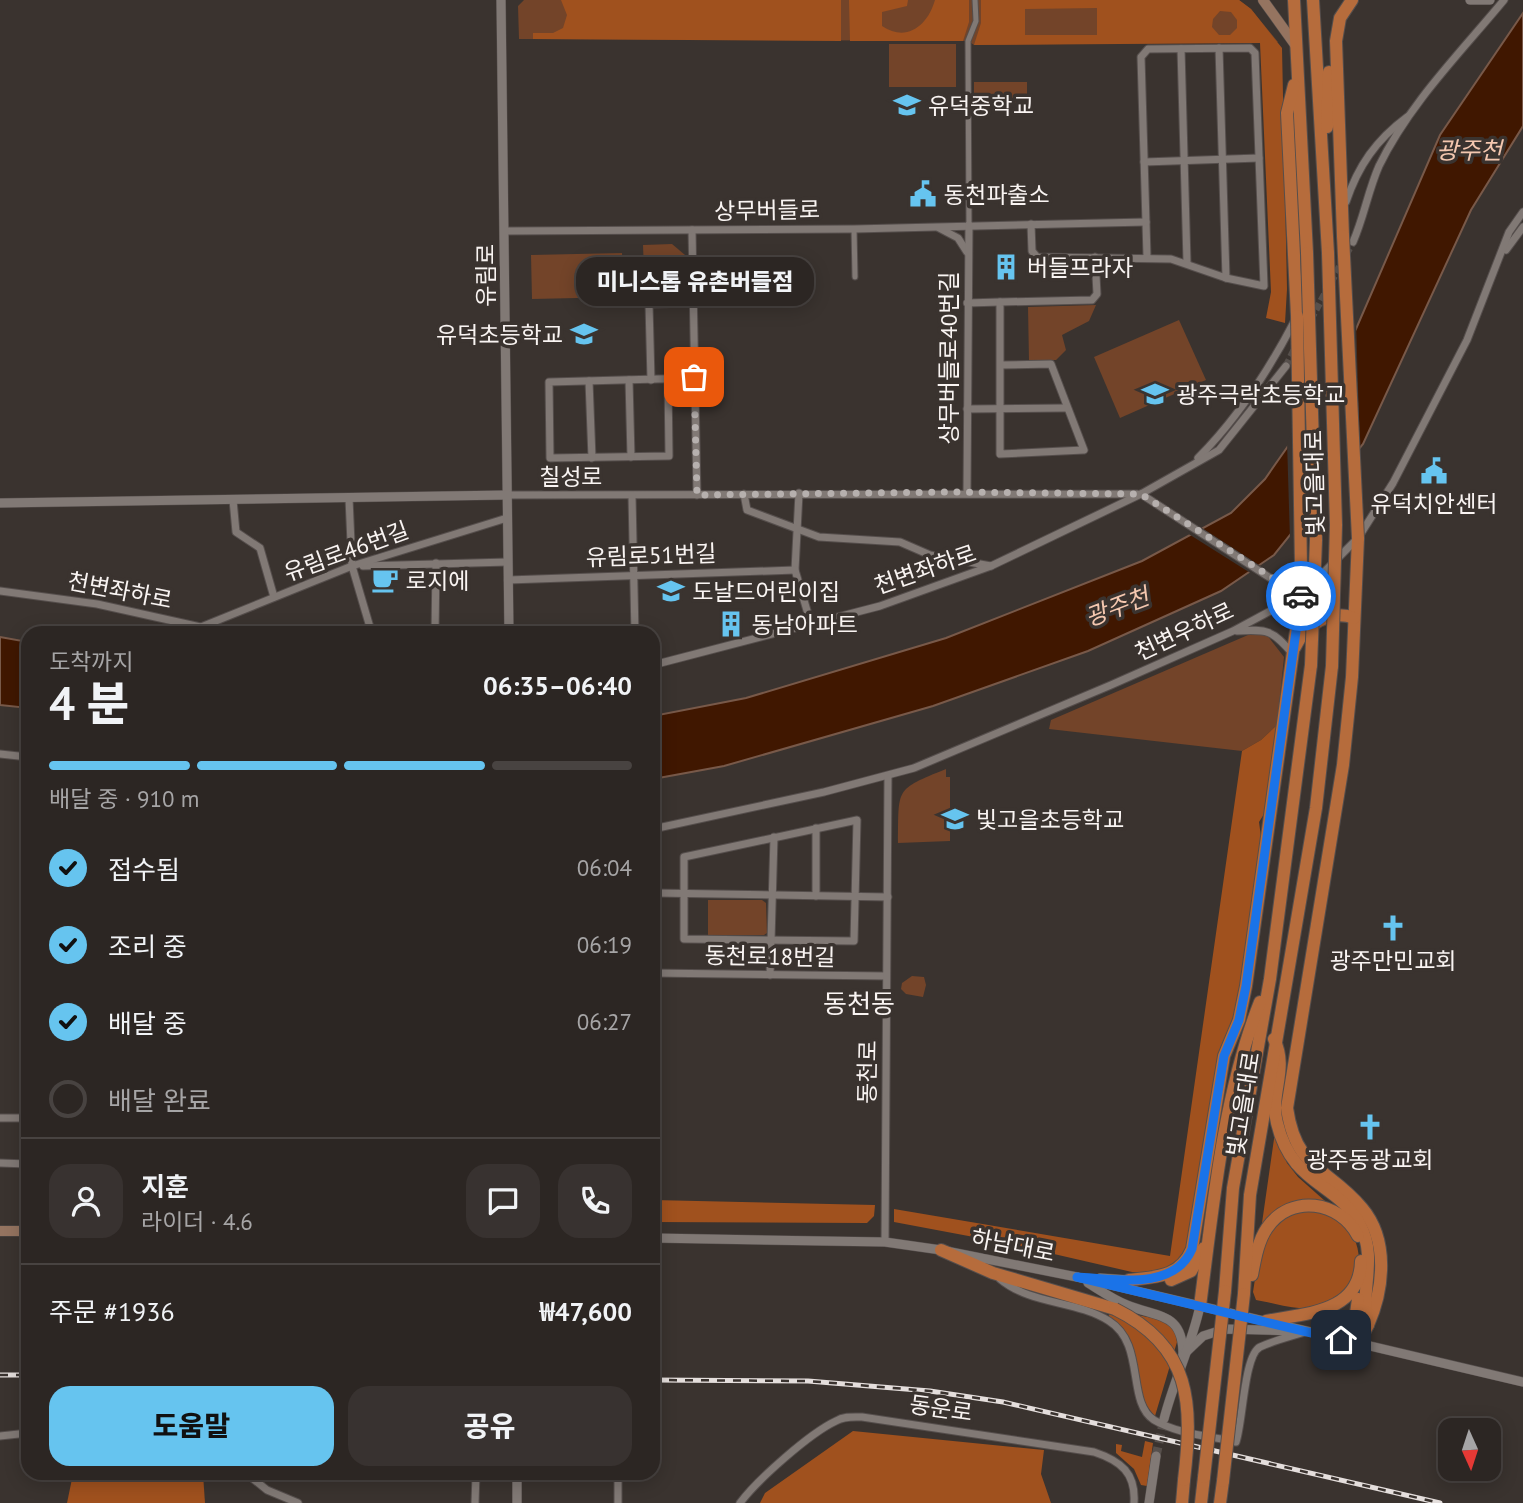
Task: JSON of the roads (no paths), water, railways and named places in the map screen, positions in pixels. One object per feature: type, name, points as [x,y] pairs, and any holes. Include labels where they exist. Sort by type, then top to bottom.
[{"type":"highway","name":"빛고을대로","points":[[1201,1503],[1225,1291],[1233,1188],[1270,979],[1311,665],[1316,540],[1307,253],[1294,0]]},
{"type":"highway","name":"빛고을대로","points":[[1220,1503],[1244,1294],[1250,1195],[1274,1039],[1316,808],[1332,666],[1336,524],[1328,253],[1313,0]]},
{"type":"highway","points":[[1323,158],[1328,119],[1330,40],[1335,18],[1345,0]]},
{"type":"highway","points":[[1352,0],[1340,18],[1336,41],[1343,209],[1348,239],[1358,538],[1354,618],[1343,765],[1287,1108],[1291,1131],[1309,1163],[1362,1208],[1374,1227],[1382,1262],[1375,1309],[1358,1344]]},
{"type":"highway","points":[[1129,1280],[1175,1272],[1186,1262],[1192,1249],[1224,1056],[1239,1020],[1246,986],[1274,802],[1301,595],[1297,316],[1287,113],[1297,75]]},
{"type":"highway","points":[[1292,653],[1307,629],[1327,617],[1345,615],[1354,618]]},
{"type":"highway","points":[[1200,1306],[1208,1241],[1248,1033],[1270,979]]},
{"type":"highway","points":[[1274,1039],[1282,1055],[1276,1121],[1285,1146],[1303,1173],[1354,1214],[1366,1237],[1370,1254],[1363,1308],[1368,1325]]},
{"type":"highway","points":[[1244,1294],[1251,1281],[1256,1252],[1268,1227],[1294,1208],[1313,1205],[1328,1208],[1347,1220],[1359,1238],[1361,1273],[1355,1320],[1358,1344]]},
{"type":"highway","points":[[1129,1280],[1155,1282],[1185,1274],[1208,1241]]},
{"type":"highway","points":[[941,1250],[993,1273],[1115,1309],[1142,1323],[1159,1339],[1187,1396],[1190,1419],[1182,1503]]},
{"type":"highway","points":[[1266,1321],[1318,1312],[1343,1302],[1361,1273]]},
{"type":"main road","points":[[1263,0],[1296,46]]},
{"type":"main road","points":[[0,1231],[21,1231]]},
{"type":"street","points":[[495,0],[501,4],[510,0]]},
{"type":"street","points":[[969,225],[968,41],[975,21],[975,0]]},
{"type":"street","points":[[1471,0],[1497,1]]},
{"type":"street","points":[[1348,239],[1379,167],[1413,113],[1497,1]]},
{"type":"street","name":"유림로","points":[[501,4],[509,626]]},
{"type":"street","points":[[1181,48],[1187,262]]},
{"type":"street","points":[[1219,48],[1226,278]]},
{"type":"street","points":[[1031,224],[1032,251],[1037,257],[1147,256],[1187,262],[1226,278],[1264,286],[1255,53],[1250,48],[1148,49],[1142,57],[1147,256]]},
{"type":"street","points":[[1343,209],[1363,161],[1381,138],[1413,113]]},
{"type":"street","points":[[1144,162],[1259,158]]},
{"type":"street","name":"천변우하로","points":[[660,826],[888,776],[1039,717],[1233,631],[1301,595],[1358,538],[1393,483],[1453,368],[1500,260],[1509,232],[1523,212]]},
{"type":"street","name":"상무버들로","points":[[504,230],[855,229],[1146,222]]},
{"type":"street","name":"상무버들로40번길","points":[[967,492],[969,225]]},
{"type":"street","points":[[935,226],[958,238],[967,253]]},
{"type":"street","points":[[1500,260],[1523,228]]},
{"type":"street","points":[[855,229],[855,276]]},
{"type":"street","points":[[692,230],[697,495]]},
{"type":"street","points":[[967,303],[1092,300],[1097,294],[1095,257]]},
{"type":"street","points":[[1000,302],[1000,453],[1084,450],[1051,364],[1001,365]]},
{"type":"street","points":[[651,380],[649,304],[694,303]]},
{"type":"street","name":"천변좌하로","points":[[1192,464],[1232,421],[1278,352],[1297,316]]},
{"type":"street","name":"천변좌하로","points":[[660,663],[880,606],[992,566],[1141,494],[1219,450],[1286,366]]},
{"type":"street","points":[[668,379],[669,456],[550,458],[550,382],[694,377]]},
{"type":"street","points":[[629,380],[631,457]]},
{"type":"street","points":[[589,381],[592,457]]},
{"type":"street","points":[[967,409],[1066,408]]},
{"type":"street","name":"칠성로","points":[[0,503],[507,495],[967,492],[1141,494]]},
{"type":"street","points":[[799,493],[796,570],[811,624]]},
{"type":"street","points":[[1141,494],[1278,583],[1301,595]]},
{"type":"street","points":[[744,495],[747,510],[797,531],[819,537],[900,542],[930,555],[992,566]]},
{"type":"street","points":[[632,496],[635,626]]},
{"type":"street","points":[[349,498],[352,566],[370,626]]},
{"type":"street","points":[[233,500],[236,532],[241,538],[260,548],[274,597]]},
{"type":"street","name":"유림로46번길","points":[[203,626],[352,566],[507,518]]},
{"type":"street","points":[[352,566],[508,562]]},
{"type":"street","points":[[435,626],[436,564]]},
{"type":"street","name":"유림로51번길","points":[[508,580],[796,570]]},
{"type":"street","name":"천변좌하로","points":[[0,591],[97,604],[196,626]]},
{"type":"street","points":[[1233,631],[1261,629],[1275,634],[1292,653]]},
{"type":"street","points":[[0,754],[21,756]]},
{"type":"street","name":"동천로","points":[[885,1242],[888,776]]},
{"type":"street","points":[[857,820],[854,941],[684,939],[684,857],[774,837],[857,820]]},
{"type":"street","points":[[816,828],[816,896]]},
{"type":"street","points":[[770,975],[774,837]]},
{"type":"street","points":[[660,893],[888,897]]},
{"type":"street","name":"동천로18번길","points":[[660,974],[886,976]]},
{"type":"street","points":[[0,1118],[21,1118]]},
{"type":"street","points":[[0,1164],[21,1164]]},
{"type":"street","name":"하남대로","points":[[660,1238],[885,1242],[941,1250],[1077,1277],[1523,1382]]},
{"type":"street","points":[[993,1273],[1013,1290],[1111,1322],[1130,1346],[1143,1409],[1151,1418],[1168,1427],[1236,1442],[1241,1428],[1251,1358],[1258,1348],[1309,1331]]},
{"type":"street","points":[[1077,1277],[1129,1280]]},
{"type":"street","points":[[1077,1277],[1124,1304],[1169,1319],[1183,1337],[1183,1355]]},
{"type":"street","points":[[1164,1419],[1183,1355],[1196,1328],[1200,1306]]},
{"type":"street","points":[[1183,1355],[1203,1336],[1225,1329],[1309,1331]]},
{"type":"street","name":"동운로","points":[[740,1503],[764,1477],[829,1425],[845,1417],[862,1417],[1104,1456],[1128,1470],[1134,1482],[1134,1503]]},
{"type":"street","points":[[0,1436],[21,1434]]},
{"type":"street","points":[[1149,1503],[1156,1457]]},
{"type":"street","points":[[254,1480],[267,1490],[298,1503]]},
{"type":"street","points":[[475,1503],[476,1480]]},
{"type":"street","points":[[517,1480],[517,1503]]},
{"type":"street","points":[[618,1480],[618,1503]]},
{"type":"water","name":"광주천","points":[[1523,13],[1523,126],[1471,210],[1363,444],[1274,555],[1221,591],[1088,651],[933,706],[724,766],[660,778],[660,715],[746,698],[946,638],[1142,561],[1231,513],[1265,479],[1300,429],[1356,329],[1440,135]]},
{"type":"water","points":[[0,637],[21,641],[21,707],[0,705]]},
{"type":"tunnel","points":[[1311,319],[1353,242]]},
{"type":"tunnel","points":[[1286,366],[1295,348]]},
{"type":"tunnel","points":[[1156,1456],[1164,1419]]},
{"type":"railway","points":[[0,1375],[21,1375]]},
{"type":"railway","points":[[660,1380],[808,1381],[930,1391],[1003,1402],[1440,1503]]},
{"type":"place","name":"유덕중학교","points":[[907,105]]},
{"type":"place","name":"동천파출소","points":[[923,194]]},
{"type":"place","name":"버들프라자","points":[[1006,267]]},
{"type":"place","name":"유덕초등학교","points":[[584,334]]},
{"type":"place","name":"미니스톱 유촌버들점","points":[[694,377]]},
{"type":"place","name":"광주극락초등학교","points":[[1155,394]]},
{"type":"place","name":"유덕치안센터","points":[[1434,471]]},
{"type":"place","name":"로지에","points":[[385,580]]},
{"type":"place","name":"도날드어린이집","points":[[671,591]]},
{"type":"place","name":"동남아파트","points":[[731,624]]},
{"type":"place","name":"빛고을초등학교","points":[[955,819]]},
{"type":"place","name":"광주만민교회","points":[[1393,928]]},
{"type":"place","name":"광주동광교회","points":[[1370,1127]]},
{"type":"district","name":"동천동","points":[[859,1003]]}]
